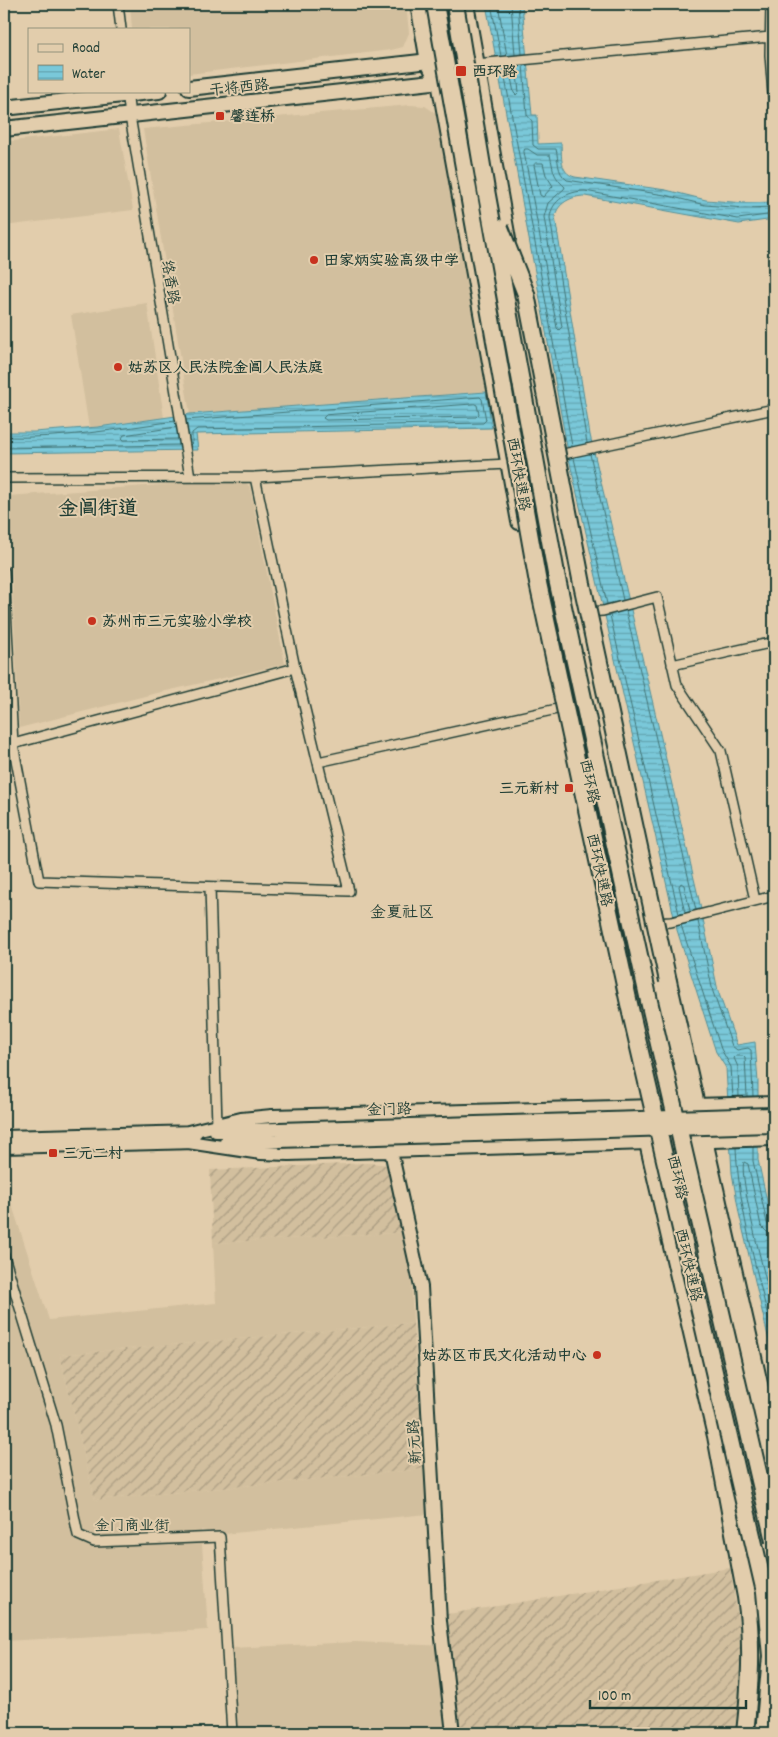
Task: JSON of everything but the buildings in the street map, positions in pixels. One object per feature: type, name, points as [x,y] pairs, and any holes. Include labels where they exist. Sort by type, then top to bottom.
[{"type":"highway","points":[[419,4],[432,62],[439,82]]},
{"type":"highway","name":"西环快速路","points":[[435,4],[538,583],[631,1014],[765,1592],[771,1656],[764,1733]]},
{"type":"highway","name":"西环快速路","points":[[455,4],[486,190],[557,579],[649,1001],[774,1541]]},
{"type":"highway","points":[[486,190],[526,294],[582,584],[668,981],[691,1104],[774,1450]]},
{"type":"highway","points":[[645,1106],[651,1143],[716,1436],[749,1616],[750,1680],[745,1733]]},
{"type":"main road","points":[[425,4],[432,62],[457,80],[485,246],[519,299]]},
{"type":"main road","points":[[444,4],[454,59]]},
{"type":"main road","name":"西环路","points":[[466,4],[577,612],[646,924],[691,1104]]},
{"type":"main road","name":"干将西路","points":[[190,88],[454,59],[476,66]]},
{"type":"main road","name":"干将西路","points":[[4,129],[457,80],[476,66]]},
{"type":"main road","name":"西环路","points":[[439,82],[538,619],[645,1106]]},
{"type":"main road","points":[[4,108],[144,92]]},
{"type":"main road","points":[[24,106],[27,127]]},
{"type":"main road","points":[[188,1137],[217,1125],[241,1119],[263,1117],[691,1104],[773,1106]]},
{"type":"main road","name":"金门路","points":[[279,1135],[773,1106]]},
{"type":"main road","name":"金门路","points":[[4,1137],[188,1137],[774,1126]]},
{"type":"main road","points":[[188,1137],[274,1154],[772,1139]]},
{"type":"main road","name":"金门路","points":[[4,1147],[188,1137]]},
{"type":"main road","name":"西环路","points":[[700,1141],[774,1494]]},
{"type":"main road","name":"西环路","points":[[651,1143],[755,1592],[774,1647]]},
{"type":"main road","name":"新元路","points":[[391,1151],[422,1287],[440,1621],[453,1733]]},
{"type":"street","points":[[118,4],[121,28]]},
{"type":"street","points":[[771,4],[774,107]]},
{"type":"street","points":[[476,66],[530,58],[771,37]]},
{"type":"street","name":"络香路","points":[[128,93],[130,116],[190,477]]},
{"type":"street","points":[[4,478],[255,477],[508,464],[564,455],[596,446],[774,409]]},
{"type":"street","points":[[4,571],[8,744],[39,881],[349,891],[295,668],[255,477]]},
{"type":"street","points":[[538,619],[577,612],[603,611],[658,597],[677,685],[720,751],[755,900]]},
{"type":"street","points":[[672,665],[774,642]]},
{"type":"street","points":[[8,744],[295,668]]},
{"type":"street","points":[[318,762],[557,708]]},
{"type":"street","points":[[210,887],[217,1125]]},
{"type":"street","points":[[606,932],[646,924],[671,922],[774,896]]},
{"type":"street","name":"金门商业街","points":[[4,1256],[56,1425],[78,1535],[94,1542],[220,1537],[232,1733]]},
{"type":"shaded area","points":[[130,4],[406,4],[409,33],[403,47],[391,50],[190,74],[190,28],[132,28]]},
{"type":"shaded area","name":"田家炳实验高级中学","points":[[410,105],[425,106],[437,114],[486,392],[190,414],[143,129]]},
{"type":"shaded area","points":[[119,129],[133,210],[4,226],[4,142]]},
{"type":"shaded area","name":"姑苏区人民法院金阊人民法庭","points":[[147,303],[164,418],[89,428],[71,315]]},
{"type":"shaded area","points":[[242,479],[250,487],[285,664],[153,694],[19,728],[8,496]]},
{"type":"shaded area","points":[[367,1163],[392,1166],[410,1232],[213,1243],[210,1170]]},
{"type":"shaded area","points":[[4,1176],[11,1176],[11,1202],[49,1320],[216,1303],[213,1243],[410,1232],[413,1323],[60,1355],[95,1500],[424,1469],[428,1514],[223,1534],[201,1530],[208,1630],[4,1641]]},
{"type":"shaded area","points":[[413,1323],[424,1469],[95,1500],[60,1355]]},
{"type":"shaded area","points":[[730,1568],[738,1619],[741,1663],[738,1733],[697,1733],[696,1731],[679,1733],[459,1733],[442,1615]]},
{"type":"shaded area","points":[[355,1642],[447,1646],[459,1733],[237,1733],[231,1648]]},
{"type":"water","points":[[486,4],[522,4],[532,115],[537,115],[538,144],[561,143],[562,163],[566,172],[570,175],[666,190],[706,200],[745,203],[774,202],[774,219],[739,224],[585,196],[575,197],[566,201],[556,212],[555,217],[590,435],[699,900],[718,991],[737,1045],[755,1042],[758,1082],[758,1160],[774,1233],[774,1362],[739,1213],[732,1173],[726,1068],[716,1052],[677,930],[570,463]]},
{"type":"water","points":[[486,392],[492,428],[196,434],[198,450],[4,453],[4,432],[34,432],[98,427],[190,414]]},
{"type":"place","name":"西环路","points":[[461,71]]},
{"type":"place","name":"馨连桥","points":[[220,116]]},
{"type":"place","name":"田家炳实验高级中学","points":[[314,260]]},
{"type":"place","name":"姑苏区人民法院金阊人民法庭","points":[[118,367]]},
{"type":"place","name":"苏州市三元实验小学校","points":[[92,621]]},
{"type":"place","name":"三元新村","points":[[569,788]]},
{"type":"place","name":"三元二村","points":[[53,1153]]},
{"type":"place","name":"姑苏区市民文化活动中心","points":[[597,1355]]},
{"type":"district","name":"金阊街道","points":[[98,507]]},
{"type":"district","name":"金夏社区","points":[[402,911]]}]
